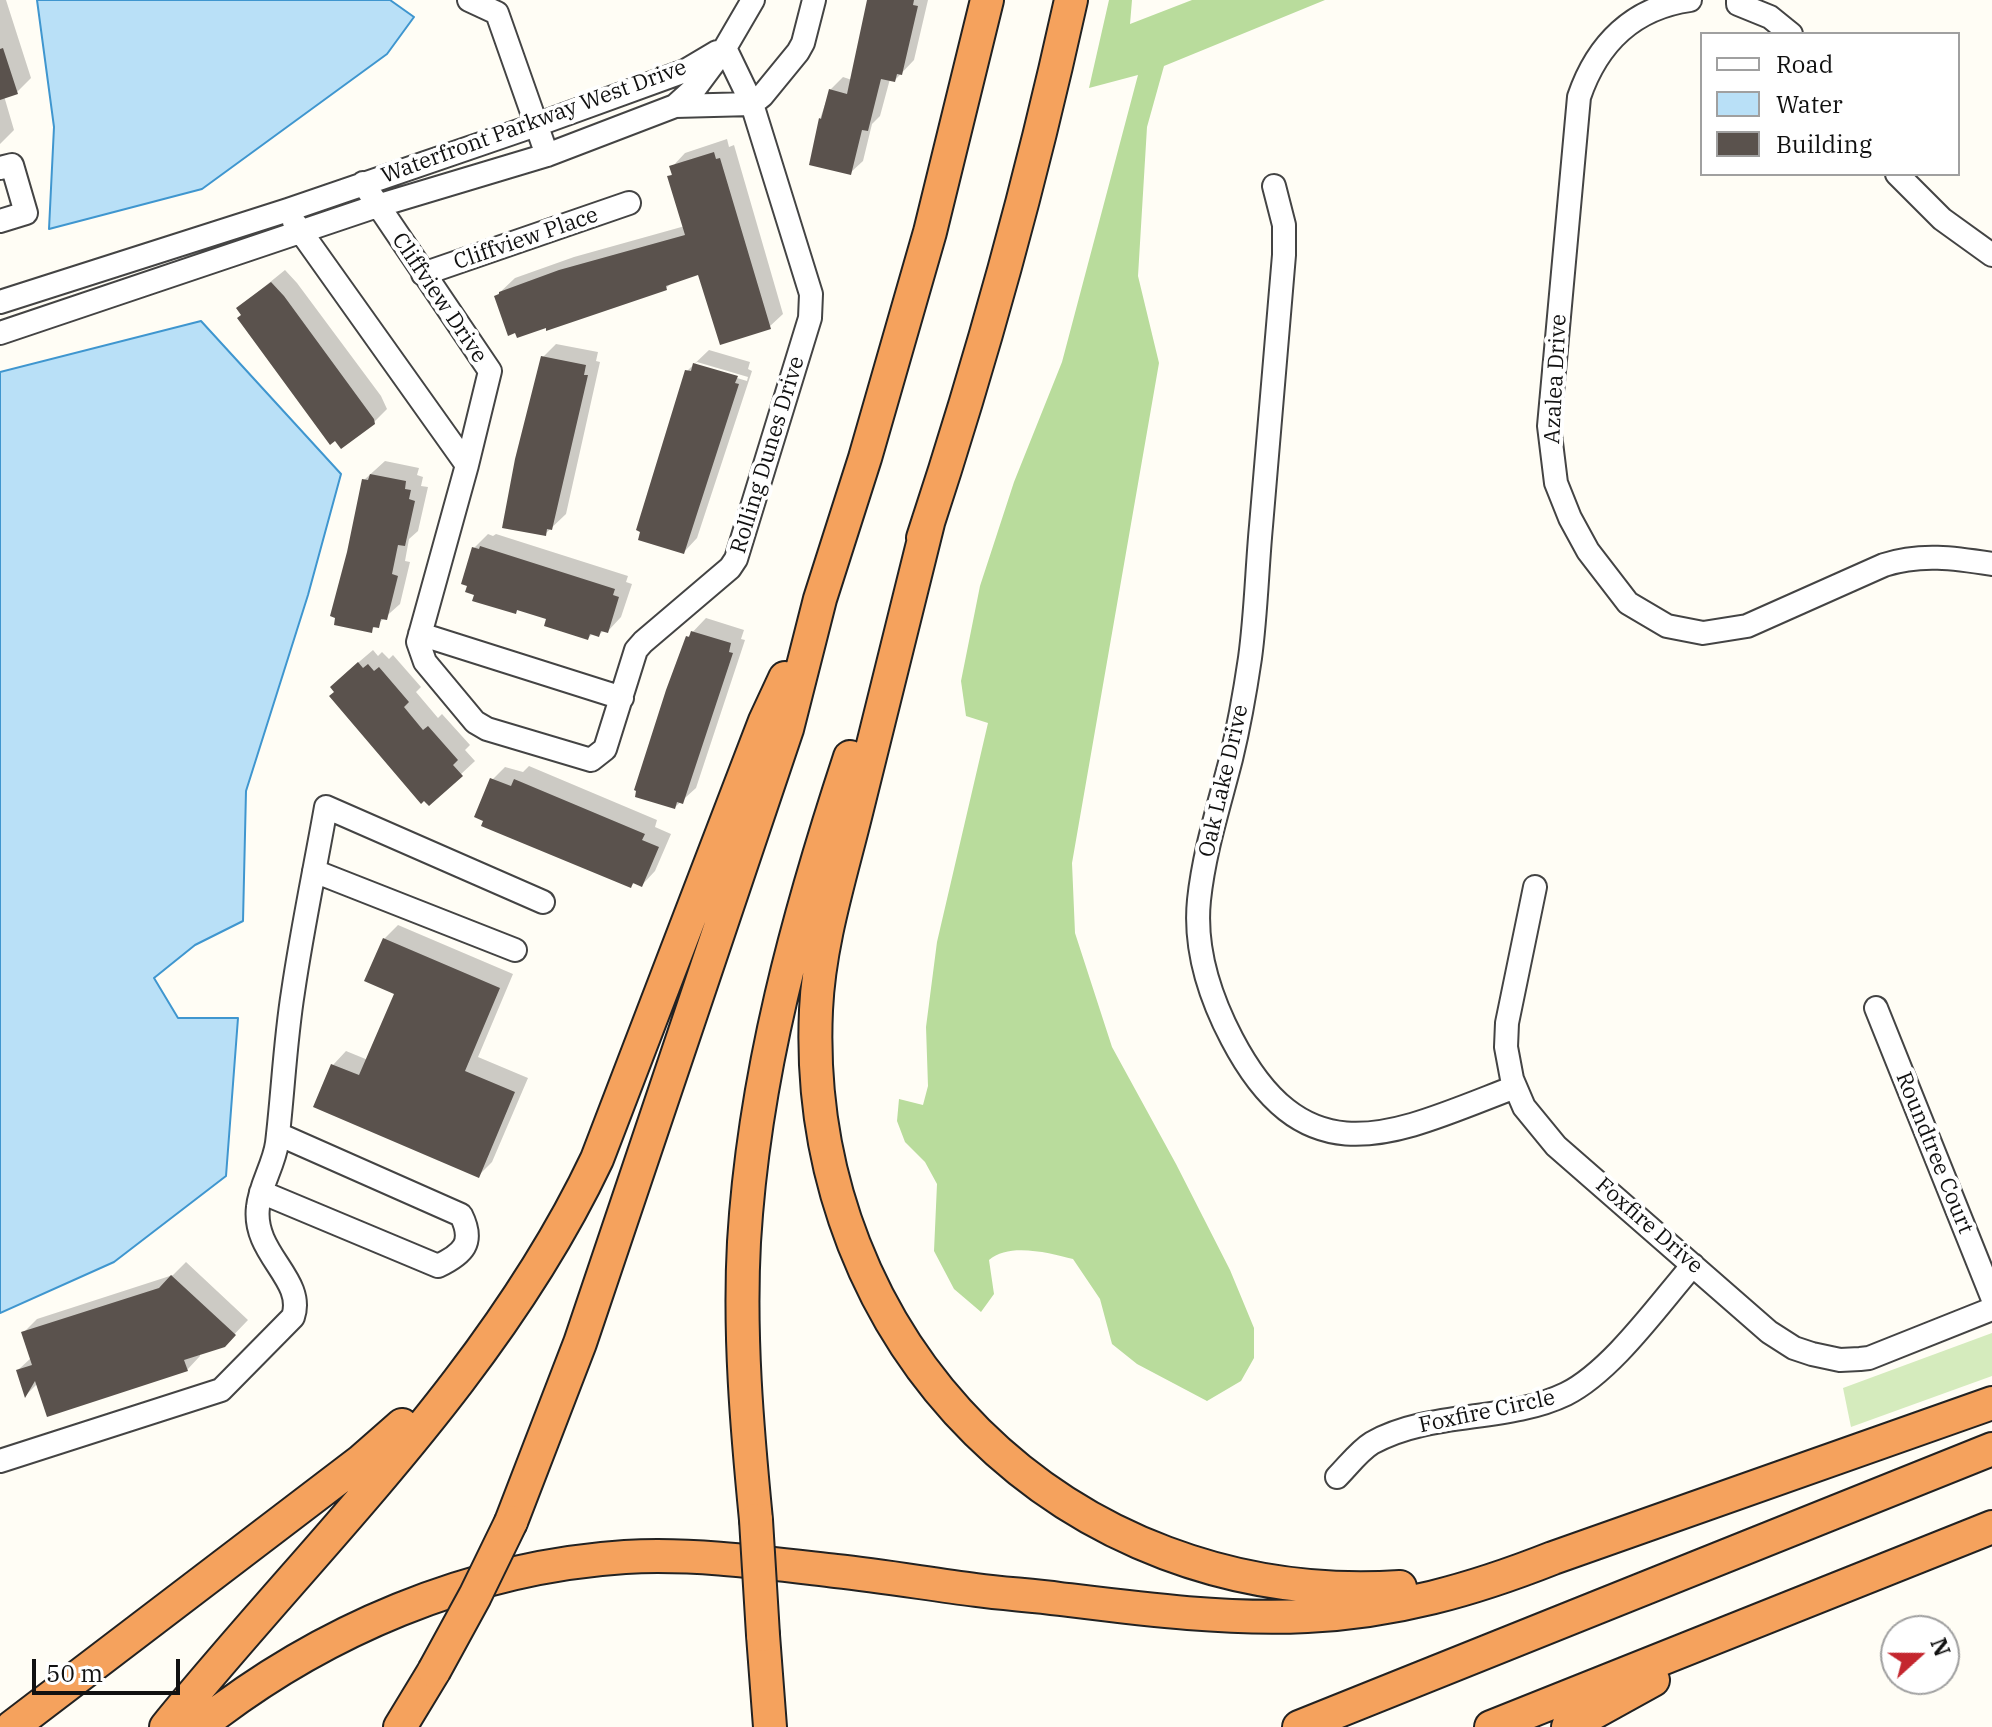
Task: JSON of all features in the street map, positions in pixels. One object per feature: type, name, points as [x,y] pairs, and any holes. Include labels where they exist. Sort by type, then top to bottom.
[{"type":"highway","points":[[400,1727],[475,1596],[511,1522],[580,1343],[787,729],[820,599],[865,458],[930,232],[987,0]]},
{"type":"highway","points":[[770,1727],[746,1422],[743,1287],[750,1173],[765,1069],[792,944],[817,858],[929,519],[1000,286],[1071,0]]},
{"type":"highway","points":[[929,519],[831,909],[816,1010],[820,1106],[835,1194],[859,1262],[895,1330],[957,1411],[1021,1472],[1083,1515],[1160,1552],[1233,1574],[1296,1585],[1368,1589],[1426,1585],[1553,1558]]},
{"type":"highway","points":[[166,1727],[439,1406],[552,1245],[597,1159],[765,721],[820,599]]},
{"type":"highway","points":[[12,1727],[361,1461],[407,1420],[505,1315]]},
{"type":"highway","points":[[199,1727],[270,1675],[361,1626],[475,1584],[567,1563],[628,1557],[698,1558],[875,1575],[976,1590],[1168,1611],[1306,1616],[1367,1610],[1428,1600],[1488,1584],[1553,1558],[1992,1403]]},
{"type":"highway","points":[[1299,1727],[1992,1449]]},
{"type":"highway","points":[[1491,1727],[1992,1527]]},
{"type":"highway","points":[[1568,1727],[1783,1609]]},
{"type":"street","points":[[469,0],[497,13],[547,155]]},
{"type":"street","points":[[725,48],[753,0]]},
{"type":"street","points":[[675,106],[752,104],[774,84],[798,52],[814,0]]},
{"type":"street","name":"Azalea Drive","points":[[1690,0],[1664,5],[1617,34],[1588,71],[1579,97],[1549,426],[1556,483],[1570,518],[1588,551],[1628,603],[1667,626],[1703,633],[1747,626],[1884,565],[1905,559],[1928,556],[1992,564]]},
{"type":"street","points":[[1732,1],[1770,17],[1789,32]]},
{"type":"street","name":"Waterfront Parkway West Drive","points":[[0,302],[288,210],[536,125],[685,71],[725,48]]},
{"type":"street","name":"Waterfront Parkway West Drive","points":[[0,333],[377,206],[547,155],[675,106],[696,87],[725,48]]},
{"type":"street","name":"Rolling Dunes Drive","points":[[420,634],[418,642],[425,662],[475,722],[487,729],[591,760],[605,749],[633,658],[643,642],[723,575],[736,559],[810,318],[811,294],[752,104],[725,48]]},
{"type":"street","points":[[0,168],[12,165],[26,213],[0,221]]},
{"type":"street","points":[[1899,176],[1942,219],[1992,255]]},
{"type":"street","name":"Cliffview Drive","points":[[363,183],[490,371],[420,634]]},
{"type":"street","name":"Oak Lake Drive","points":[[1274,186],[1284,225],[1284,255],[1251,648],[1236,738],[1201,885],[1199,912],[1203,967],[1221,1018],[1253,1077],[1285,1110],[1310,1124],[1355,1135],[1383,1133],[1515,1087]]},
{"type":"street","name":"Cliffview Place","points":[[423,274],[629,203]]},
{"type":"street","points":[[288,210],[467,465]]},
{"type":"street","points":[[420,634],[622,698]]},
{"type":"street","points":[[0,1461],[207,1396],[230,1384],[287,1323],[296,1309],[293,1289],[266,1251],[259,1231],[257,1209],[277,1141],[293,993],[326,807],[543,902]]},
{"type":"street","points":[[314,871],[515,950]]},
{"type":"street","name":"Foxfire Drive","points":[[1535,887],[1507,1015],[1506,1047],[1515,1087],[1531,1119],[1546,1136],[1769,1332],[1794,1348],[1840,1360],[1869,1358],[1992,1309]]},
{"type":"street","name":"Roundtree Court","points":[[1876,1008],[1992,1297]]},
{"type":"street","points":[[261,1192],[438,1266],[459,1256],[466,1244],[467,1227],[461,1215],[277,1141]]},
{"type":"street","name":"Foxfire Circle","points":[[1337,1477],[1370,1444],[1410,1428],[1539,1404],[1573,1390],[1610,1361],[1693,1265]]},
{"type":"green space","points":[[1109,0],[1132,0],[1130,24],[1192,0],[1325,0],[1164,66],[1147,127],[1138,276],[1159,363],[1072,863],[1075,933],[1112,1047],[1230,1270],[1254,1328],[1254,1358],[1241,1381],[1207,1401],[1137,1364],[1112,1344],[1100,1299],[1073,1259],[1030,1250],[1007,1251],[997,1255],[989,1260],[994,1294],[981,1312],[954,1289],[934,1251],[937,1184],[925,1162],[905,1142],[897,1121],[899,1099],[923,1105],[928,1086],[926,1027],[937,942],[988,723],[966,716],[961,681],[980,586],[1014,482],[1062,362],[1138,75],[1089,88]]},
{"type":"green space","points":[[1992,1333],[1992,1376],[1851,1427],[1843,1388]]},
{"type":"water","points":[[37,0],[390,0],[414,17],[387,54],[202,189],[49,229],[54,127]]},
{"type":"water","points":[[201,321],[341,474],[308,595],[246,791],[243,921],[195,945],[154,978],[178,1018],[238,1018],[226,1176],[114,1262],[0,1313],[0,372]]},
{"type":"building","points":[[867,0],[914,0],[913,5],[918,6],[902,75],[897,74],[895,82],[881,79],[868,131],[862,130],[851,175],[809,165],[829,89],[847,94]]},
{"type":"building","points":[[3,48],[18,94],[0,100],[0,49]]},
{"type":"building","points":[[714,152],[716,159],[720,158],[771,329],[720,345],[698,275],[666,286],[667,290],[546,331],[546,328],[517,338],[515,333],[508,336],[494,296],[499,292],[559,270],[685,235],[667,176],[672,175],[669,166]]},
{"type":"building","points":[[271,282],[374,419],[375,424],[341,449],[335,441],[330,445],[237,318],[241,315],[236,308]]},
{"type":"building","points":[[541,356],[586,365],[584,375],[588,375],[552,530],[547,529],[546,536],[502,528],[515,459]]},
{"type":"building","points":[[693,363],[738,376],[735,383],[739,384],[684,554],[638,540],[640,532],[636,530],[685,370],[691,371]]},
{"type":"building","points":[[370,474],[406,481],[405,489],[411,490],[409,499],[415,501],[405,546],[398,545],[392,574],[398,576],[387,620],[381,619],[379,628],[373,627],[372,633],[334,625],[335,618],[330,616],[362,479],[368,480]]},
{"type":"building","points":[[480,546],[615,589],[613,595],[619,597],[608,633],[601,631],[599,637],[590,634],[588,640],[544,626],[546,619],[472,601],[474,595],[465,592],[467,586],[461,584],[472,547],[479,549]]},
{"type":"building","points":[[691,631],[731,643],[729,652],[733,653],[683,804],[677,802],[675,809],[635,797],[634,790],[666,690],[686,636],[689,637]]},
{"type":"building","points":[[358,662],[363,668],[368,664],[374,671],[379,667],[409,702],[404,707],[423,730],[428,726],[458,760],[453,765],[463,776],[429,806],[424,801],[421,804],[329,696],[334,692],[330,687]]},
{"type":"building","points":[[490,778],[511,786],[514,779],[645,834],[642,840],[659,847],[642,887],[633,883],[631,888],[481,826],[483,821],[474,817]]},
{"type":"building","points":[[383,938],[500,988],[465,1071],[515,1092],[479,1178],[313,1107],[331,1064],[359,1075],[394,994],[364,981]]},
{"type":"building","points":[[171,1275],[236,1335],[225,1347],[184,1360],[188,1371],[47,1417],[35,1381],[25,1398],[16,1370],[32,1365],[21,1332],[159,1288]]}]
